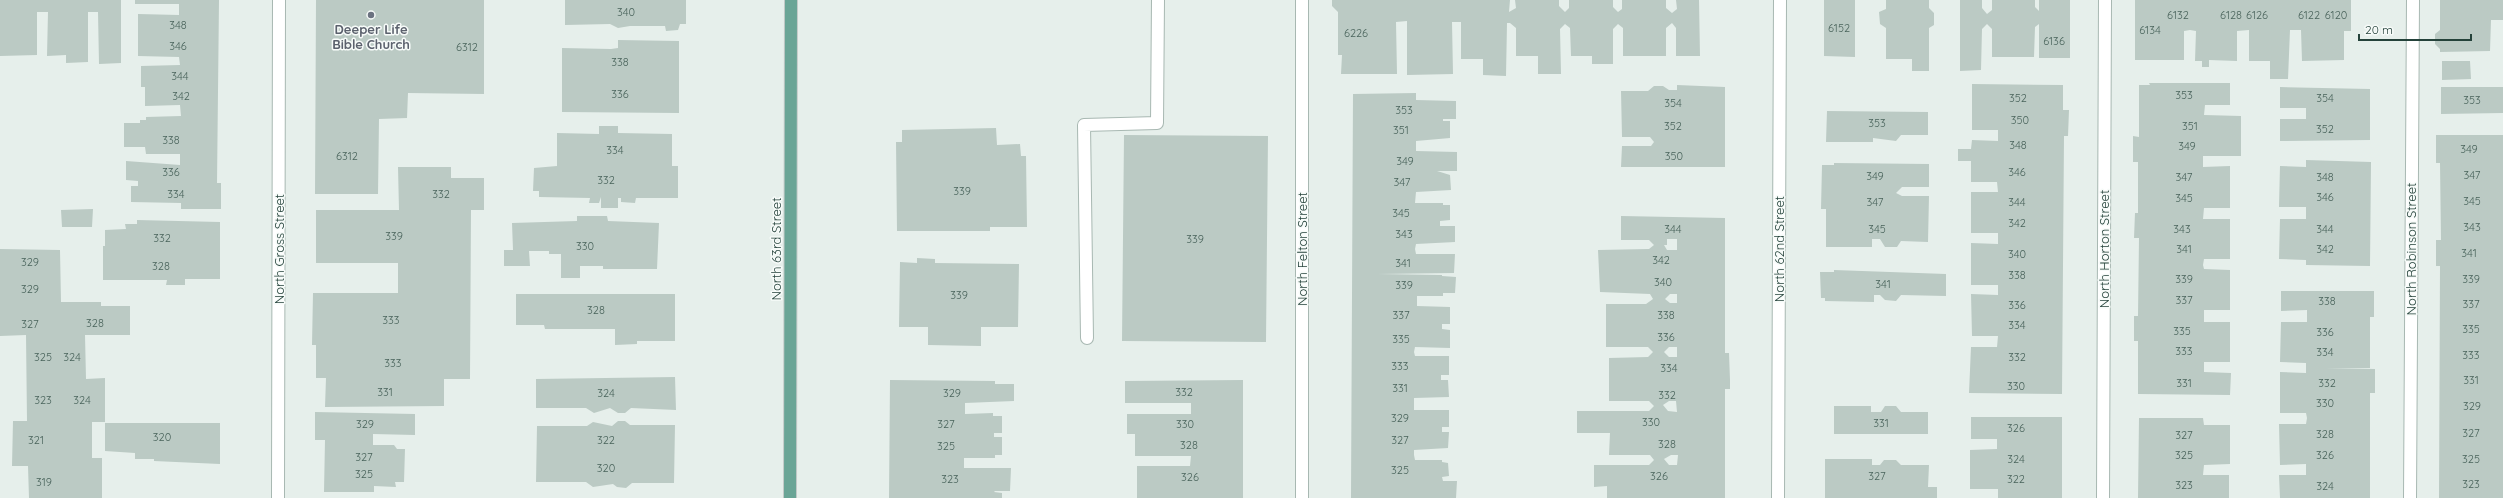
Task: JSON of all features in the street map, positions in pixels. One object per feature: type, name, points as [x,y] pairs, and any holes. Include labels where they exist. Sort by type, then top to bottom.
[{"type":"main road","name":"North 63rd Street","points":[[790,498],[791,0]]},
{"type":"street","name":"North Gross Street","points":[[278,498],[279,0]]},
{"type":"street","points":[[1087,338],[1084,125],[1157,123],[1158,0]]},
{"type":"street","name":"North Felton Street","points":[[1302,0],[1302,498]]},
{"type":"street","name":"North 62nd Street","points":[[1778,498],[1780,0]]},
{"type":"street","name":"North Horton Street","points":[[2102,498],[2105,0]]},
{"type":"street","name":"North Robinson Street","points":[[2410,498],[2413,0]]},
{"type":"building","points":[[0,0],[121,0],[121,63],[99,64],[98,12],[88,12],[88,62],[66,63],[66,55],[47,56],[48,12],[37,12],[37,55],[0,56]]},
{"type":"building","points":[[135,0],[219,0],[217,183],[221,183],[221,209],[181,209],[181,203],[131,202],[131,186],[138,186],[138,181],[126,180],[126,161],[180,165],[180,154],[146,154],[145,147],[124,147],[124,123],[140,123],[140,120],[146,120],[146,117],[181,116],[180,105],[145,106],[145,87],[141,87],[141,66],[180,65],[179,57],[138,56],[138,14],[179,15],[179,4],[135,4]]},
{"type":"building","points":[[316,0],[484,0],[484,94],[408,93],[407,118],[379,119],[378,194],[315,194]]},
{"type":"building","points":[[565,0],[686,0],[686,24],[680,24],[678,30],[666,31],[665,26],[630,26],[618,28],[610,24],[565,25]]},
{"type":"building","points":[[1332,0],[1510,0],[1509,12],[1516,8],[1515,0],[1559,0],[1559,6],[1565,12],[1569,8],[1569,0],[1613,0],[1613,7],[1618,12],[1622,9],[1622,0],[1666,0],[1666,8],[1672,13],[1677,9],[1676,0],[1699,0],[1700,56],[1676,56],[1676,28],[1672,23],[1666,28],[1666,56],[1623,56],[1623,28],[1618,24],[1613,29],[1613,64],[1592,64],[1592,56],[1571,56],[1570,28],[1565,24],[1560,29],[1561,74],[1538,74],[1538,56],[1516,56],[1516,28],[1510,23],[1507,23],[1506,76],[1483,75],[1483,59],[1461,59],[1461,22],[1452,22],[1453,74],[1407,75],[1407,21],[1396,22],[1397,74],[1341,74],[1342,55],[1338,55],[1338,12],[1332,6]]},
{"type":"building","points":[[1824,0],[1855,0],[1855,57],[1824,56]]},
{"type":"building","points":[[1886,0],[1929,0],[1929,8],[1934,13],[1934,25],[1929,28],[1929,71],[1912,71],[1912,59],[1886,59],[1886,28],[1880,24],[1879,12],[1886,9]]},
{"type":"building","points":[[1960,0],[1982,0],[1982,8],[1987,14],[1992,10],[1992,0],[2035,0],[2035,7],[2039,11],[2039,0],[2070,0],[2070,58],[2039,58],[2039,24],[2035,27],[2034,57],[1992,57],[1992,29],[1987,24],[1982,29],[1981,70],[1960,71]]},
{"type":"building","points":[[2135,0],[2351,0],[2351,31],[2344,31],[2344,60],[2302,61],[2301,30],[2290,30],[2288,79],[2270,79],[2270,61],[2249,61],[2249,30],[2237,31],[2237,61],[2209,60],[2209,67],[2202,67],[2202,61],[2195,61],[2196,31],[2190,30],[2184,31],[2184,60],[2135,60]]},
{"type":"building","points":[[2440,0],[2503,0],[2503,20],[2491,20],[2490,51],[2440,52],[2440,49],[2435,44],[2435,34],[2440,30]]},
{"type":"building","points":[[618,40],[679,41],[679,113],[562,112],[562,48],[618,48]]},
{"type":"building","points":[[2442,61],[2470,61],[2471,79],[2442,80]]},
{"type":"building","points":[[2149,83],[2230,83],[2230,105],[2205,105],[2204,115],[2241,116],[2241,156],[2203,156],[2203,167],[2230,166],[2230,208],[2204,208],[2203,219],[2230,219],[2230,259],[2204,259],[2203,265],[2204,269],[2230,270],[2230,310],[2204,310],[2204,322],[2230,322],[2230,362],[2204,362],[2204,372],[2231,373],[2230,395],[2138,394],[2138,341],[2134,341],[2134,316],[2138,316],[2139,238],[2134,238],[2135,213],[2138,213],[2138,162],[2133,162],[2133,136],[2139,137],[2139,85],[2150,85]]},
{"type":"building","points":[[1972,84],[2063,85],[2063,110],[2069,110],[2068,136],[2064,136],[2062,394],[1969,393],[1971,347],[1997,347],[1998,336],[1972,336],[1971,294],[1998,295],[1998,285],[1971,285],[1971,243],[1998,244],[1998,233],[1971,233],[1971,192],[1998,192],[1997,182],[1971,182],[1971,161],[1958,161],[1958,149],[1971,149],[1972,140],[1998,141],[1998,130],[1972,130]]},
{"type":"building","points":[[1677,85],[1725,87],[1725,167],[1621,167],[1622,146],[1651,146],[1654,142],[1650,137],[1622,137],[1621,91],[1648,91],[1654,86],[1663,86],[1669,90],[1677,90]]},
{"type":"building","points":[[2280,87],[2370,89],[2370,140],[2280,141],[2280,119],[2306,119],[2306,108],[2280,108]]},
{"type":"building","points":[[2441,87],[2503,87],[2503,113],[2441,114]]},
{"type":"building","points":[[1416,93],[1416,100],[1456,101],[1456,119],[1443,119],[1443,121],[1450,121],[1450,138],[1416,141],[1416,151],[1457,152],[1457,171],[1437,171],[1450,175],[1451,190],[1416,192],[1415,203],[1443,203],[1443,205],[1450,205],[1450,220],[1440,221],[1440,226],[1455,226],[1455,242],[1416,244],[1415,249],[1416,254],[1455,254],[1454,273],[1378,274],[1442,275],[1456,277],[1455,293],[1443,293],[1443,296],[1417,296],[1417,306],[1450,307],[1450,324],[1442,324],[1442,329],[1450,330],[1450,348],[1415,347],[1414,352],[1415,356],[1449,356],[1449,375],[1441,375],[1441,380],[1448,380],[1449,397],[1414,398],[1414,410],[1449,410],[1449,427],[1442,427],[1442,432],[1449,432],[1448,448],[1414,450],[1414,455],[1415,460],[1442,460],[1442,462],[1448,463],[1449,476],[1442,477],[1443,481],[1457,481],[1456,498],[1351,498],[1353,94]]},
{"type":"building","points":[[1827,111],[1928,112],[1928,135],[1901,135],[1896,141],[1873,138],[1873,142],[1826,142]]},
{"type":"building","points":[[599,126],[618,126],[618,133],[672,134],[672,166],[678,166],[678,198],[636,198],[635,203],[621,202],[621,198],[618,198],[618,208],[601,208],[601,197],[599,203],[589,203],[590,198],[539,197],[539,191],[533,191],[534,168],[557,166],[557,133],[599,134]]},
{"type":"building","points":[[996,128],[997,145],[1020,144],[1021,156],[1026,156],[1027,227],[990,227],[990,231],[897,231],[896,142],[902,142],[902,130]]},
{"type":"building","points":[[1124,135],[1268,136],[1266,342],[1122,341]]},
{"type":"building","points":[[2436,135],[2503,135],[2503,498],[2439,498],[2440,266],[2436,266],[2436,240],[2441,240],[2440,163],[2436,163]]},
{"type":"building","points":[[2306,160],[2371,162],[2370,266],[2306,265],[2306,260],[2279,259],[2280,219],[2306,219],[2306,207],[2279,207],[2280,166],[2306,167]]},
{"type":"building","points":[[1834,163],[1929,164],[1929,187],[1902,187],[1896,193],[1902,196],[1929,196],[1928,242],[1901,241],[1897,247],[1885,247],[1880,239],[1872,239],[1872,247],[1826,247],[1826,209],[1821,209],[1822,165],[1834,165]]},
{"type":"building","points":[[398,167],[451,167],[451,178],[484,178],[484,210],[471,210],[470,379],[444,379],[444,406],[325,407],[326,378],[316,378],[316,345],[312,345],[313,293],[398,293],[398,263],[316,263],[316,210],[399,210]]},
{"type":"building","points":[[93,209],[92,227],[62,227],[61,210]]},
{"type":"building","points":[[577,216],[607,216],[608,221],[659,223],[657,269],[603,269],[603,266],[580,266],[580,278],[561,278],[561,254],[549,254],[549,251],[529,251],[530,266],[504,266],[504,250],[513,250],[512,223],[577,221]]},
{"type":"building","points":[[1621,216],[1725,218],[1725,353],[1729,353],[1730,389],[1725,389],[1725,498],[1607,498],[1607,486],[1594,487],[1594,465],[1649,465],[1654,460],[1650,455],[1609,455],[1610,433],[1577,433],[1577,411],[1649,411],[1654,406],[1649,401],[1609,401],[1609,358],[1648,357],[1653,352],[1648,347],[1606,347],[1606,304],[1646,304],[1653,299],[1650,294],[1600,292],[1598,250],[1649,249],[1654,245],[1649,240],[1621,240]],"holes":[[[1667,239],[1677,239],[1677,250],[1667,250],[1664,245],[1667,245]],[[1670,294],[1677,294],[1677,303],[1670,303],[1665,299]],[[1669,347],[1677,347],[1677,357],[1669,357],[1664,352]],[[1669,401],[1676,401],[1677,412],[1668,411],[1663,405]],[[1671,455],[1678,455],[1677,465],[1669,465],[1664,459]]]},
{"type":"building","points":[[137,220],[220,222],[220,279],[185,279],[185,285],[166,285],[167,280],[103,280],[103,246],[105,246],[105,230],[126,229],[125,224],[137,224]]},
{"type":"building","points":[[0,249],[60,250],[61,302],[101,302],[101,306],[130,306],[130,335],[85,335],[86,379],[105,378],[105,422],[92,422],[92,458],[102,458],[102,498],[29,498],[28,466],[12,466],[13,421],[27,421],[26,335],[0,336]]},
{"type":"building","points":[[917,258],[935,259],[935,263],[1019,264],[1018,327],[981,327],[981,346],[928,345],[928,327],[899,327],[900,262],[917,263]]},
{"type":"building","points":[[1834,270],[1946,274],[1946,296],[1901,295],[1896,301],[1885,300],[1880,295],[1874,295],[1874,302],[1825,301],[1825,298],[1821,298],[1820,272],[1834,272]]},
{"type":"building","points":[[2281,291],[2374,291],[2374,317],[2370,317],[2370,368],[2326,368],[2375,369],[2375,393],[2370,393],[2370,498],[2280,498],[2279,475],[2306,475],[2306,464],[2280,465],[2279,424],[2306,424],[2307,418],[2306,413],[2280,413],[2280,372],[2306,373],[2306,363],[2280,362],[2281,322],[2307,322],[2307,310],[2281,311]]},
{"type":"building","points":[[516,294],[675,294],[675,341],[637,341],[637,344],[615,345],[615,329],[545,329],[544,325],[516,325]]},
{"type":"building","points":[[675,377],[676,410],[631,408],[625,413],[618,413],[610,408],[594,413],[586,408],[536,408],[536,379]]},
{"type":"building","points":[[890,380],[995,381],[995,384],[1014,384],[1014,401],[965,403],[965,414],[993,413],[993,416],[1002,416],[1002,433],[994,433],[994,437],[1002,437],[1002,455],[995,455],[995,458],[964,458],[964,468],[1011,468],[1010,491],[994,492],[1002,493],[1002,498],[889,498]]},
{"type":"building","points":[[1243,380],[1243,498],[1137,498],[1137,466],[1190,466],[1191,456],[1135,456],[1135,434],[1127,434],[1127,414],[1191,414],[1191,403],[1125,403],[1125,381]]},
{"type":"building","points":[[1834,406],[1871,406],[1871,412],[1881,412],[1885,406],[1896,406],[1901,412],[1928,412],[1928,434],[1834,434]]},
{"type":"building","points":[[315,412],[415,414],[415,435],[373,434],[373,445],[394,445],[397,449],[405,449],[404,482],[395,482],[396,487],[374,486],[374,492],[324,492],[325,440],[315,440]]},
{"type":"building","points":[[1971,417],[2062,417],[2062,498],[1998,498],[1998,489],[1970,489],[1970,450],[1997,449],[1997,439],[1971,439]]},
{"type":"building","points":[[2139,418],[2203,418],[2204,425],[2230,425],[2230,464],[2204,465],[2203,475],[2229,475],[2229,498],[2138,498]]},
{"type":"building","points":[[618,421],[625,421],[630,425],[675,425],[674,483],[632,483],[626,488],[617,487],[613,484],[593,487],[586,482],[536,482],[537,426],[587,426],[593,422],[612,426]]},
{"type":"building","points":[[105,423],[220,423],[220,464],[135,459],[135,453],[105,451]]},
{"type":"building","points":[[1825,459],[1872,459],[1872,465],[1880,465],[1884,460],[1896,460],[1901,465],[1929,465],[1928,487],[1937,487],[1937,498],[1825,498]]},
{"type":"place","name":"Deeper Life Bible Church","points":[[371,15]]}]
